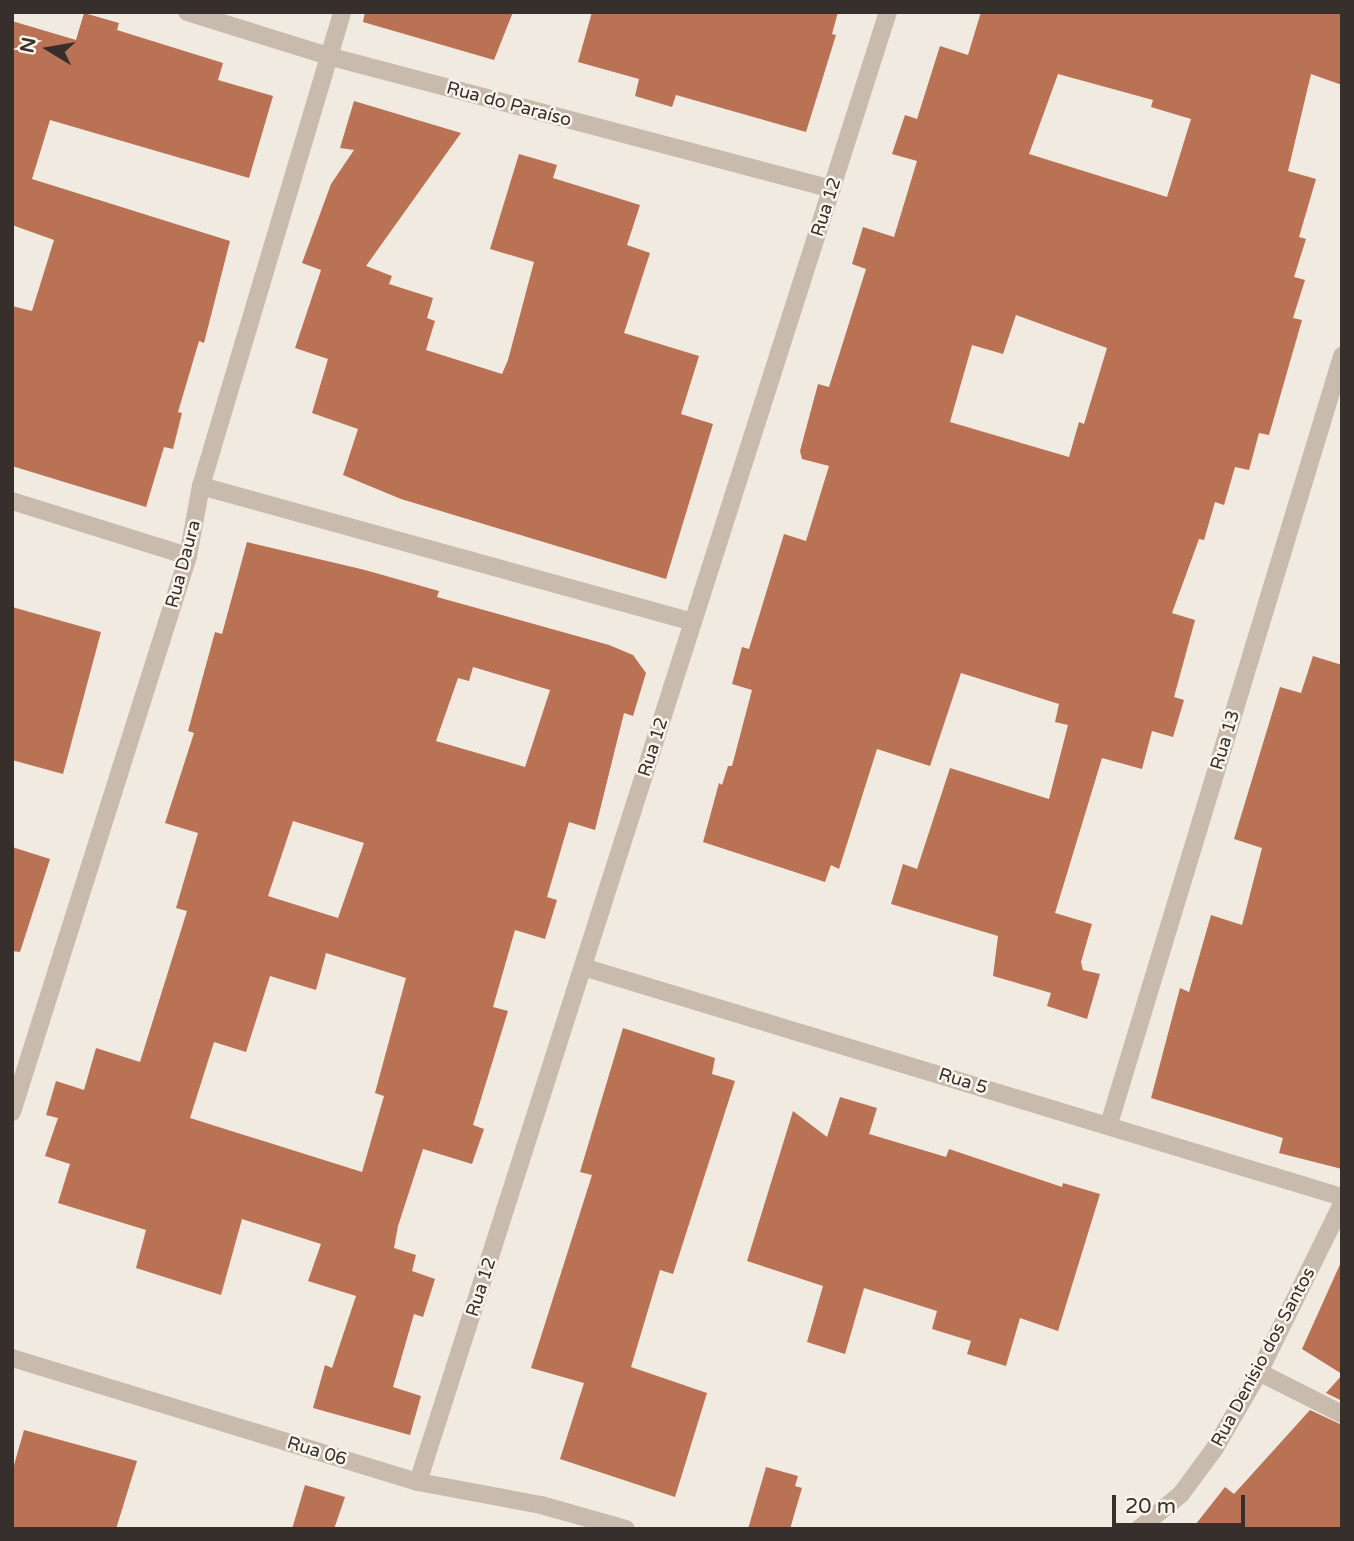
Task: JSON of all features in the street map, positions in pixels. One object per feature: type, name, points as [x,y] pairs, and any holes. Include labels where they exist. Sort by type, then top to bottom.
[{"type":"street","name":"Rua do Paraíso","points":[[187,12],[328,56],[832,189]]},
{"type":"street","name":"Rua Daura","points":[[12,1112],[188,556],[201,486],[342,12]]},
{"type":"street","name":"Rua 12","points":[[418,1482],[888,12]]},
{"type":"street","name":"Rua 13","points":[[1109,1124],[1342,356]]},
{"type":"street","points":[[201,486],[693,622]]},
{"type":"street","points":[[12,501],[188,556]]},
{"type":"street","name":"Rua 5","points":[[583,967],[1109,1124],[1342,1197]]},
{"type":"street","name":"Rua Denísio dos Santos","points":[[1139,1529],[1181,1494],[1215,1448],[1259,1372],[1342,1203]]},
{"type":"street","name":"Rua 06","points":[[12,1358],[418,1482],[541,1505],[626,1529]]},
{"type":"street","points":[[1259,1372],[1342,1414]]},
{"type":"building","points":[[365,12],[513,12],[494,60],[363,22]]},
{"type":"building","points":[[592,12],[838,12],[832,34],[836,35],[806,132],[676,95],[672,107],[635,96],[639,79],[578,62]]},
{"type":"building","points":[[981,12],[1342,12],[1342,85],[1311,74],[1288,171],[1316,179],[1299,237],[1306,239],[1294,277],[1305,280],[1293,318],[1302,320],[1269,435],[1259,433],[1249,470],[1235,467],[1224,505],[1215,502],[1204,540],[1199,539],[1172,613],[1195,620],[1174,697],[1184,700],[1173,737],[1152,731],[1142,769],[1102,758],[1055,913],[1092,924],[1081,962],[1083,970],[1100,974],[1087,1019],[1047,1006],[1051,993],[993,976],[998,936],[891,904],[903,864],[917,869],[950,768],[1049,799],[1068,725],[1055,722],[1059,704],[961,673],[930,766],[877,749],[839,869],[831,865],[825,882],[703,842],[719,783],[722,785],[728,766],[732,766],[752,690],[732,684],[742,647],[749,649],[784,534],[806,541],[829,466],[802,459],[800,451],[818,384],[829,387],[866,269],[852,264],[863,227],[894,237],[917,161],[892,154],[905,115],[917,119],[940,46],[968,55]],"holes":[[[1058,74],[1153,100],[1151,107],[1191,119],[1167,197],[1029,154]],[[1016,315],[1107,348],[1084,424],[1079,422],[1069,457],[950,422],[972,345],[1003,354]]]},
{"type":"building","points":[[84,13],[119,23],[117,30],[223,63],[218,80],[273,96],[249,178],[50,120],[32,179],[230,241],[204,343],[199,341],[178,412],[182,413],[173,449],[164,447],[146,507],[12,466],[12,306],[32,311],[54,240],[12,225],[12,21],[76,40]]},
{"type":"building","points":[[354,101],[461,133],[366,266],[392,276],[389,284],[433,298],[427,318],[435,321],[426,350],[502,374],[534,262],[490,249],[519,154],[557,165],[553,178],[640,205],[627,245],[650,253],[624,333],[699,356],[681,414],[713,424],[666,579],[401,499],[343,475],[358,429],[312,413],[328,359],[295,348],[321,270],[302,263],[331,184],[354,150],[340,148]]},
{"type":"building","points":[[247,542],[439,591],[437,597],[609,645],[633,655],[646,673],[633,716],[624,713],[595,830],[569,822],[547,897],[557,900],[545,939],[515,930],[493,1007],[508,1011],[473,1125],[484,1129],[472,1164],[423,1149],[398,1226],[394,1248],[416,1255],[412,1271],[435,1279],[423,1317],[414,1314],[393,1387],[421,1396],[410,1435],[313,1408],[325,1365],[332,1368],[356,1296],[308,1281],[321,1244],[242,1219],[221,1295],[136,1268],[146,1230],[58,1203],[70,1164],[45,1156],[58,1118],[46,1115],[56,1081],[84,1090],[96,1048],[140,1062],[187,911],[176,908],[198,833],[165,823],[194,733],[188,731],[215,632],[222,634]],"holes":[[[473,667],[550,690],[525,767],[436,741],[458,678],[469,681]],[[293,821],[364,843],[338,918],[268,896]],[[326,953],[406,978],[375,1093],[384,1096],[362,1172],[190,1118],[214,1042],[246,1052],[270,976],[316,990]]]},
{"type":"building","points":[[12,607],[101,632],[63,774],[12,760]]},
{"type":"building","points":[[1313,656],[1342,665],[1342,1169],[1279,1153],[1283,1138],[1151,1098],[1180,988],[1189,992],[1211,915],[1242,925],[1262,848],[1234,839],[1280,687],[1301,693]]},
{"type":"building","points":[[12,847],[50,859],[20,952],[12,951]]},
{"type":"building","points":[[623,1028],[715,1058],[712,1074],[735,1081],[673,1274],[660,1270],[631,1367],[707,1393],[675,1497],[560,1459],[584,1383],[531,1368],[592,1175],[580,1172]]},
{"type":"building","points":[[840,1097],[877,1108],[869,1134],[946,1157],[949,1149],[1062,1187],[1063,1183],[1100,1194],[1058,1331],[1020,1318],[1006,1366],[967,1354],[971,1341],[932,1329],[937,1311],[864,1288],[845,1354],[807,1342],[823,1286],[747,1261],[793,1111],[827,1137]]},
{"type":"building","points":[[1342,1260],[1342,1374],[1302,1349]]},
{"type":"building","points":[[1342,1375],[1342,1401],[1326,1393]]},
{"type":"building","points":[[1310,1410],[1342,1425],[1342,1529],[1192,1529],[1225,1487],[1234,1494]]},
{"type":"building","points":[[24,1430],[137,1461],[116,1529],[12,1529],[12,1472]]},
{"type":"building","points":[[766,1467],[798,1476],[795,1486],[802,1488],[790,1529],[748,1529]]},
{"type":"building","points":[[305,1485],[345,1497],[334,1529],[292,1529]]}]
